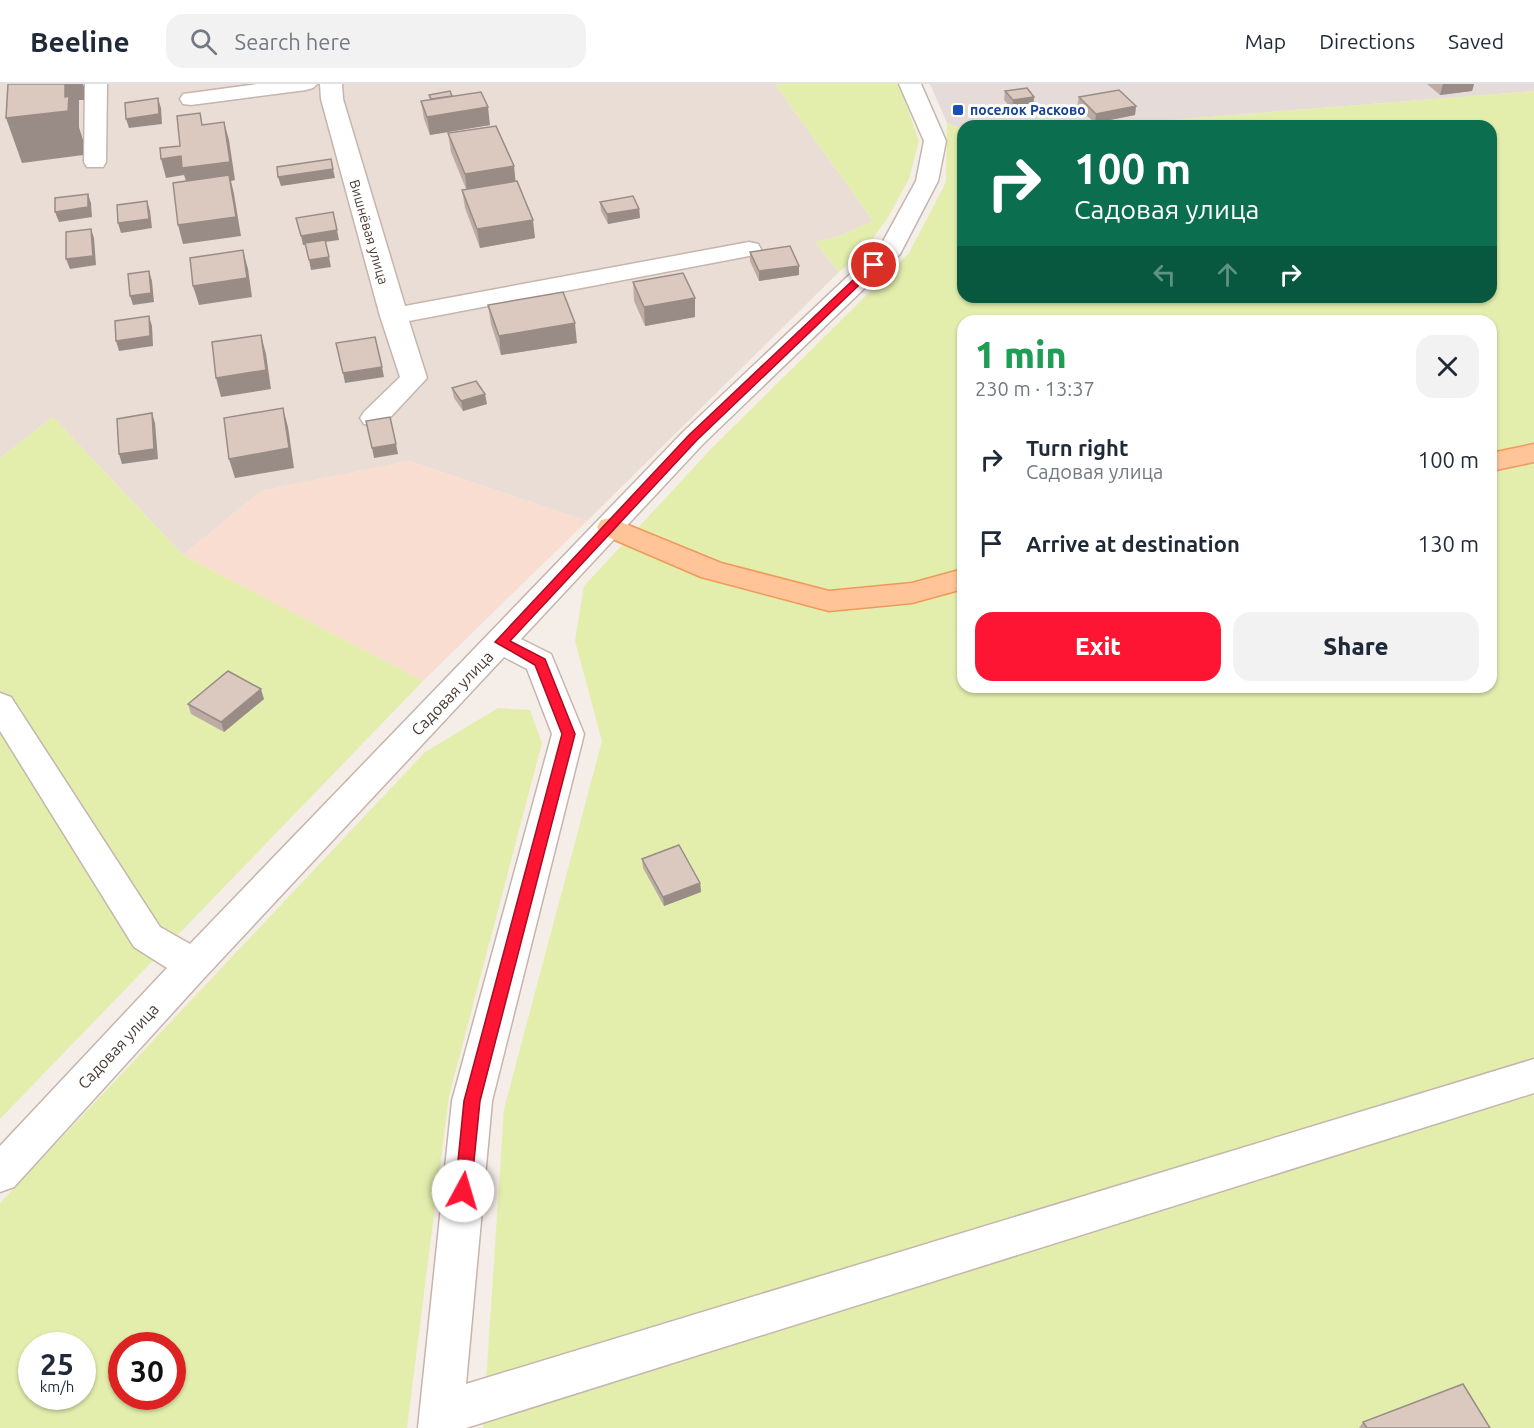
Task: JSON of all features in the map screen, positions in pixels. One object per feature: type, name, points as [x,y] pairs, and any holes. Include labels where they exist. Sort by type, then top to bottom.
[{"type":"main road","points":[[1497,461],[1534,453]]},
{"type":"main road","points":[[611,527],[712,570],[829,601],[912,593],[957,581]]},
{"type":"street","points":[[95,162],[96,84]]},
{"type":"street","points":[[191,99],[306,84]]},
{"type":"street","name":"Вишнёвая улица","points":[[331,84],[332,99],[346,152],[393,316],[414,378],[374,418]]},
{"type":"street","name":"Садовая улица","points":[[0,1173],[193,965],[693,438],[891,249],[927,181],[934,141],[910,84]]},
{"type":"street","points":[[393,316],[749,249]]},
{"type":"street","points":[[501,642],[540,662],[568,734],[472,1101],[440,1421],[1534,1076]]},
{"type":"street","points":[[0,705],[147,937],[193,965]]},
{"type":"shaded area","points":[[0,84],[775,84],[873,221],[837,237],[815,242],[839,272],[587,521],[409,461],[261,491],[183,555],[53,417],[0,458]]},
{"type":"shaded area","points":[[930,84],[1534,84],[1534,91],[1170,120],[957,120],[957,127],[947,123]]},
{"type":"shaded area","points":[[409,461],[587,521],[423,681],[183,555],[261,491]]},
{"type":"green space","points":[[775,84],[899,84],[919,141],[909,179],[887,219],[867,246],[839,272],[815,242],[837,237],[873,221]]},
{"type":"green space","points":[[1534,91],[1534,1428],[483,1428],[504,1109],[602,741],[575,641],[584,586],[710,450],[909,253],[946,182],[947,123],[957,127],[957,303],[1497,303],[1497,120],[1170,120]]},
{"type":"green space","points":[[53,417],[183,555],[423,681],[0,1119],[0,458]]},
{"type":"green space","points":[[498,708],[530,710],[542,743],[449,1096],[407,1428],[0,1428],[0,1203],[425,752]]},
{"type":"building","points":[[8,84],[65,84],[65,97],[69,96],[68,111],[6,118]]},
{"type":"building","points":[[1027,88],[1034,97],[1013,100],[1005,91]]},
{"type":"building","points":[[1119,90],[1136,106],[1096,114],[1079,97]]},
{"type":"building","points":[[450,91],[452,96],[431,99],[429,95]]},
{"type":"building","points":[[481,92],[488,107],[427,117],[421,101]]},
{"type":"building","points":[[158,98],[159,114],[126,119],[125,103]]},
{"type":"building","points":[[200,113],[202,125],[224,122],[230,162],[182,168],[181,156],[161,159],[160,148],[180,146],[177,116]]},
{"type":"building","points":[[496,126],[514,166],[465,174],[448,133]]},
{"type":"building","points":[[331,159],[333,169],[278,177],[277,167]]},
{"type":"building","points":[[229,175],[236,217],[178,225],[173,183]]},
{"type":"building","points":[[517,181],[533,220],[477,229],[462,190]]},
{"type":"building","points":[[88,194],[88,207],[55,212],[55,198]]},
{"type":"building","points":[[633,196],[639,209],[607,214],[600,202]]},
{"type":"building","points":[[147,201],[149,219],[118,223],[117,205]]},
{"type":"building","points":[[333,212],[337,230],[301,236],[296,218]]},
{"type":"building","points":[[91,229],[93,256],[66,259],[66,232]]},
{"type":"building","points":[[325,240],[329,257],[309,260],[305,243]]},
{"type":"building","points":[[790,246],[799,266],[759,271],[750,252]]},
{"type":"building","points":[[243,250],[247,278],[193,286],[190,258]]},
{"type":"building","points":[[149,271],[151,293],[130,296],[128,274]]},
{"type":"building","points":[[683,273],[695,298],[644,307],[633,282]]},
{"type":"building","points":[[563,292],[575,323],[499,336],[488,305]]},
{"type":"building","points":[[149,316],[150,336],[116,341],[115,321]]},
{"type":"building","points":[[261,335],[266,370],[216,378],[212,342]]},
{"type":"building","points":[[375,337],[382,367],[343,373],[336,343]]},
{"type":"building","points":[[476,381],[485,394],[461,401],[452,388]]},
{"type":"building","points":[[283,408],[289,448],[229,459],[224,418]]},
{"type":"building","points":[[152,413],[154,449],[119,454],[117,419]]},
{"type":"building","points":[[390,417],[396,444],[372,448],[366,421]]},
{"type":"building","points":[[228,671],[261,689],[221,722],[188,704]]},
{"type":"building","points":[[679,845],[700,883],[663,897],[642,859]]},
{"type":"building","points":[[1463,1384],[1490,1428],[1367,1428],[1363,1422]]},
{"type":"place","name":"поселок Расково","points":[[958,110]]},
{"type":"route","points":[[463,1191],[472,1101],[568,734],[540,662],[501,642],[693,438],[874,265]]}]
